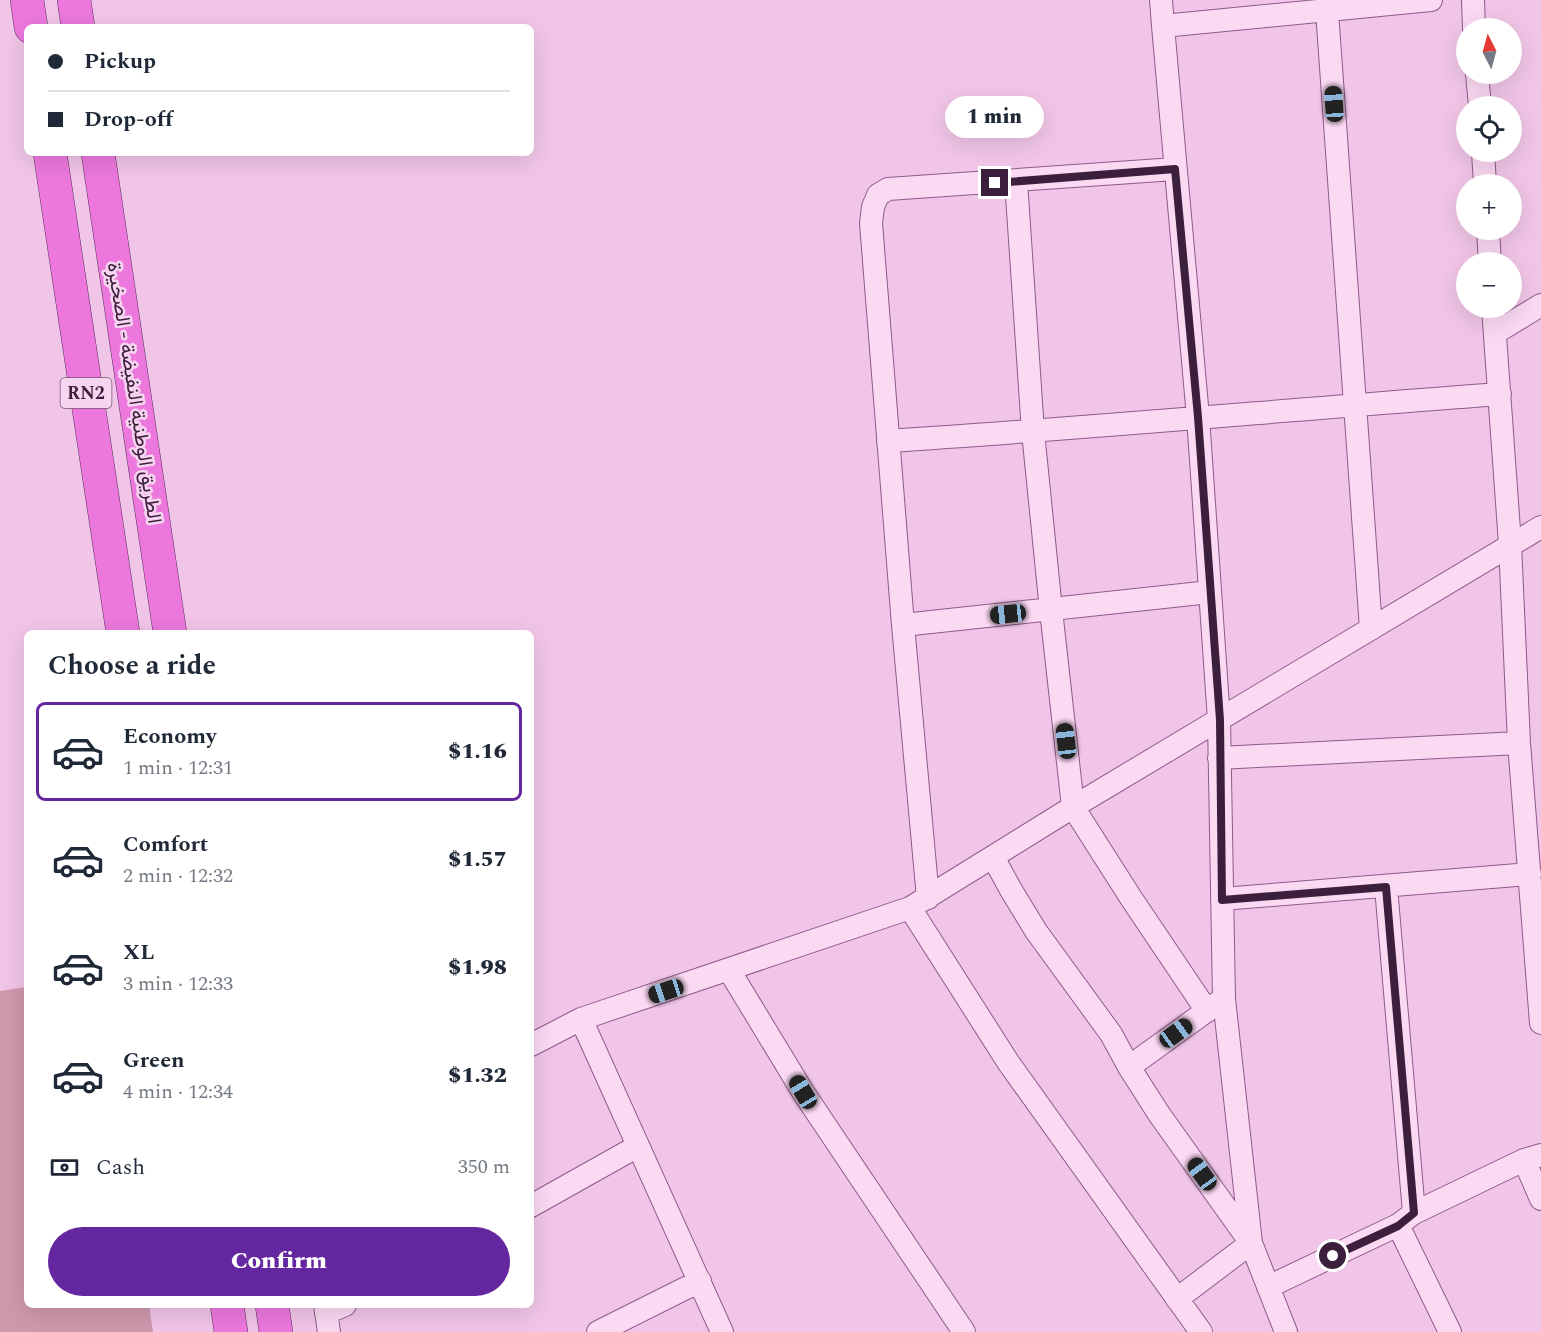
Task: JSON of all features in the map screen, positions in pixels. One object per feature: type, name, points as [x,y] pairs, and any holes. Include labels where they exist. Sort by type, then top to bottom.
[{"type":"highway","points":[[27,0],[31,24]]},
{"type":"highway","points":[[74,0],[78,24]]},
{"type":"highway","name":"RN2","points":[[50,156],[123,630]]},
{"type":"highway","name":"الطريق الوطنية النفيضة - الصخيرة","points":[[98,156],[170,630]]},
{"type":"highway","points":[[227,1308],[231,1332]]},
{"type":"highway","points":[[272,1308],[276,1332]]},
{"type":"street","points":[[1161,0],[1198,417],[1220,720],[1222,900],[1216,1005],[1251,1243],[1286,1332]]},
{"type":"street","points":[[1163,26],[1431,0]]},
{"type":"street","points":[[1473,0],[1474,18]]},
{"type":"street","points":[[1328,11],[1371,629]]},
{"type":"street","points":[[1175,169],[888,189],[878,195],[873,207],[871,223],[903,625],[919,903],[1008,1062],[1201,1332]]},
{"type":"street","points":[[1016,181],[1033,432],[1073,807],[1131,898],[1216,1005]]},
{"type":"street","points":[[1495,333],[1541,305]]},
{"type":"street","points":[[1494,318],[1510,544],[1518,743],[1541,1023]]},
{"type":"street","points":[[888,441],[1033,432],[1500,394]]},
{"type":"street","points":[[534,1043],[581,1019],[919,903],[1073,807],[1541,527]]},
{"type":"street","points":[[903,625],[1210,592]]},
{"type":"street","points":[[1219,758],[1518,743]]},
{"type":"street","points":[[993,857],[1036,931],[1111,1034],[1159,1114],[1251,1243]]},
{"type":"street","points":[[1222,900],[1530,874]]},
{"type":"street","points":[[1386,887],[1406,1219],[1450,1332]]},
{"type":"street","points":[[729,970],[803,1092],[964,1332]]},
{"type":"street","points":[[1129,1067],[1216,1005]]},
{"type":"street","points":[[581,1019],[723,1332]]},
{"type":"street","points":[[534,1204],[638,1146]]},
{"type":"street","points":[[1268,1287],[1532,1158],[1541,1199]]},
{"type":"street","points":[[1177,1299],[1251,1243]]},
{"type":"street","points":[[598,1332],[700,1281]]},
{"type":"shaded area","points":[[24,987],[24,1308],[149,1308],[153,1332],[0,1332],[0,991]]},
{"type":"route","points":[[995,183],[1175,169],[1198,417],[1220,720],[1222,900],[1386,887],[1414,1213],[1398,1226],[1333,1256]]}]
